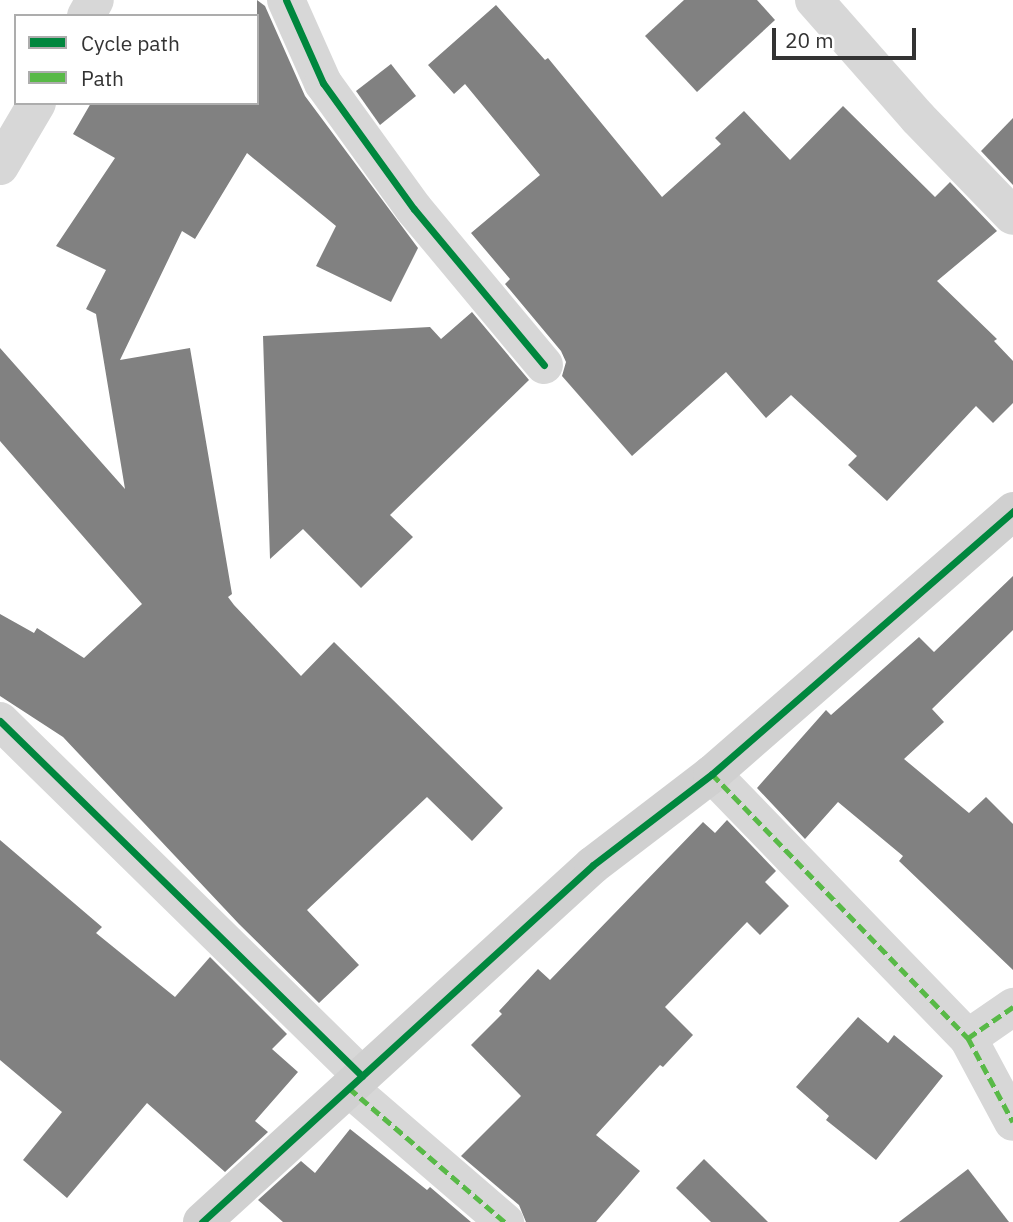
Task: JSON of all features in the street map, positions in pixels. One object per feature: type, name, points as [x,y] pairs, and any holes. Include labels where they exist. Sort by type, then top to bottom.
[{"type":"street","points":[[286,0],[323,83],[414,209],[544,365]]},
{"type":"street","points":[[814,0],[918,118],[1013,216]]},
{"type":"street","points":[[0,166],[36,105]]},
{"type":"street","points":[[202,1222],[593,865],[712,774],[1013,511]]},
{"type":"street","points":[[0,721],[356,1082],[505,1222]]},
{"type":"street","points":[[712,774],[968,1038],[1013,1122]]},
{"type":"street","points":[[968,1038],[1013,1007]]},
{"type":"building","points":[[257,0],[265,6],[305,96],[418,248],[391,302],[316,266],[336,226],[247,153],[195,239],[182,231],[120,360],[190,348],[232,594],[228,597],[234,605],[301,676],[334,642],[503,808],[472,841],[427,797],[307,910],[359,965],[319,1003],[239,924],[63,737],[0,696],[0,614],[34,633],[37,628],[84,658],[142,604],[0,441],[0,348],[125,489],[96,314],[86,309],[106,270],[56,246],[115,158],[73,134],[90,105],[259,105]]},
{"type":"building","points":[[684,0],[757,0],[775,20],[697,92],[645,36]]},
{"type":"building","points":[[496,5],[545,60],[548,58],[662,197],[721,144],[715,138],[744,111],[790,160],[843,106],[935,197],[950,182],[997,231],[937,281],[997,339],[994,341],[1013,361],[1013,403],[993,423],[976,406],[887,501],[848,465],[857,456],[791,395],[766,418],[726,372],[632,456],[562,376],[566,362],[561,351],[505,284],[510,279],[471,233],[540,175],[465,84],[454,94],[428,65]]},
{"type":"building","points":[[391,64],[416,96],[380,125],[356,91]]},
{"type":"building","points":[[1013,118],[1013,185],[981,151]]},
{"type":"building","points":[[472,312],[529,380],[390,515],[413,537],[361,588],[303,529],[270,559],[263,336],[430,327],[441,339]]},
{"type":"building","points":[[1013,576],[1013,630],[932,709],[944,722],[904,759],[969,813],[986,797],[1013,824],[1013,970],[899,861],[903,856],[838,802],[805,839],[757,788],[826,710],[831,715],[919,637],[934,652]]},
{"type":"building","points":[[727,820],[776,871],[765,882],[789,906],[760,935],[747,922],[665,1007],[693,1035],[663,1067],[660,1065],[596,1135],[640,1171],[596,1222],[526,1222],[519,1205],[461,1156],[521,1096],[471,1045],[502,1014],[499,1011],[538,969],[550,980],[703,822],[715,833]]},
{"type":"building","points":[[0,840],[102,927],[96,933],[175,997],[210,957],[287,1034],[272,1049],[298,1072],[255,1121],[268,1132],[225,1172],[147,1103],[67,1198],[23,1160],[62,1112],[0,1060]]},
{"type":"building","points":[[858,1017],[888,1043],[894,1035],[943,1076],[876,1160],[826,1120],[829,1116],[796,1087]]},
{"type":"building","points":[[350,1129],[427,1190],[430,1187],[471,1222],[283,1222],[258,1200],[301,1161],[315,1173]]},
{"type":"building","points":[[704,1159],[768,1222],[711,1222],[676,1188]]},
{"type":"building","points":[[968,1169],[1009,1222],[899,1222]]},
{"type":"marked path","points":[[712,774],[968,1038],[1013,1007]]},
{"type":"marked path","points":[[968,1038],[1013,1122]]},
{"type":"marked path","points":[[349,1088],[505,1222]]},
{"type":"cycle path","points":[[286,0],[323,83],[414,209],[544,365]]},
{"type":"cycle path","points":[[202,1222],[593,865],[712,774],[1013,511]]},
{"type":"cycle path","points":[[0,721],[362,1076]]}]
